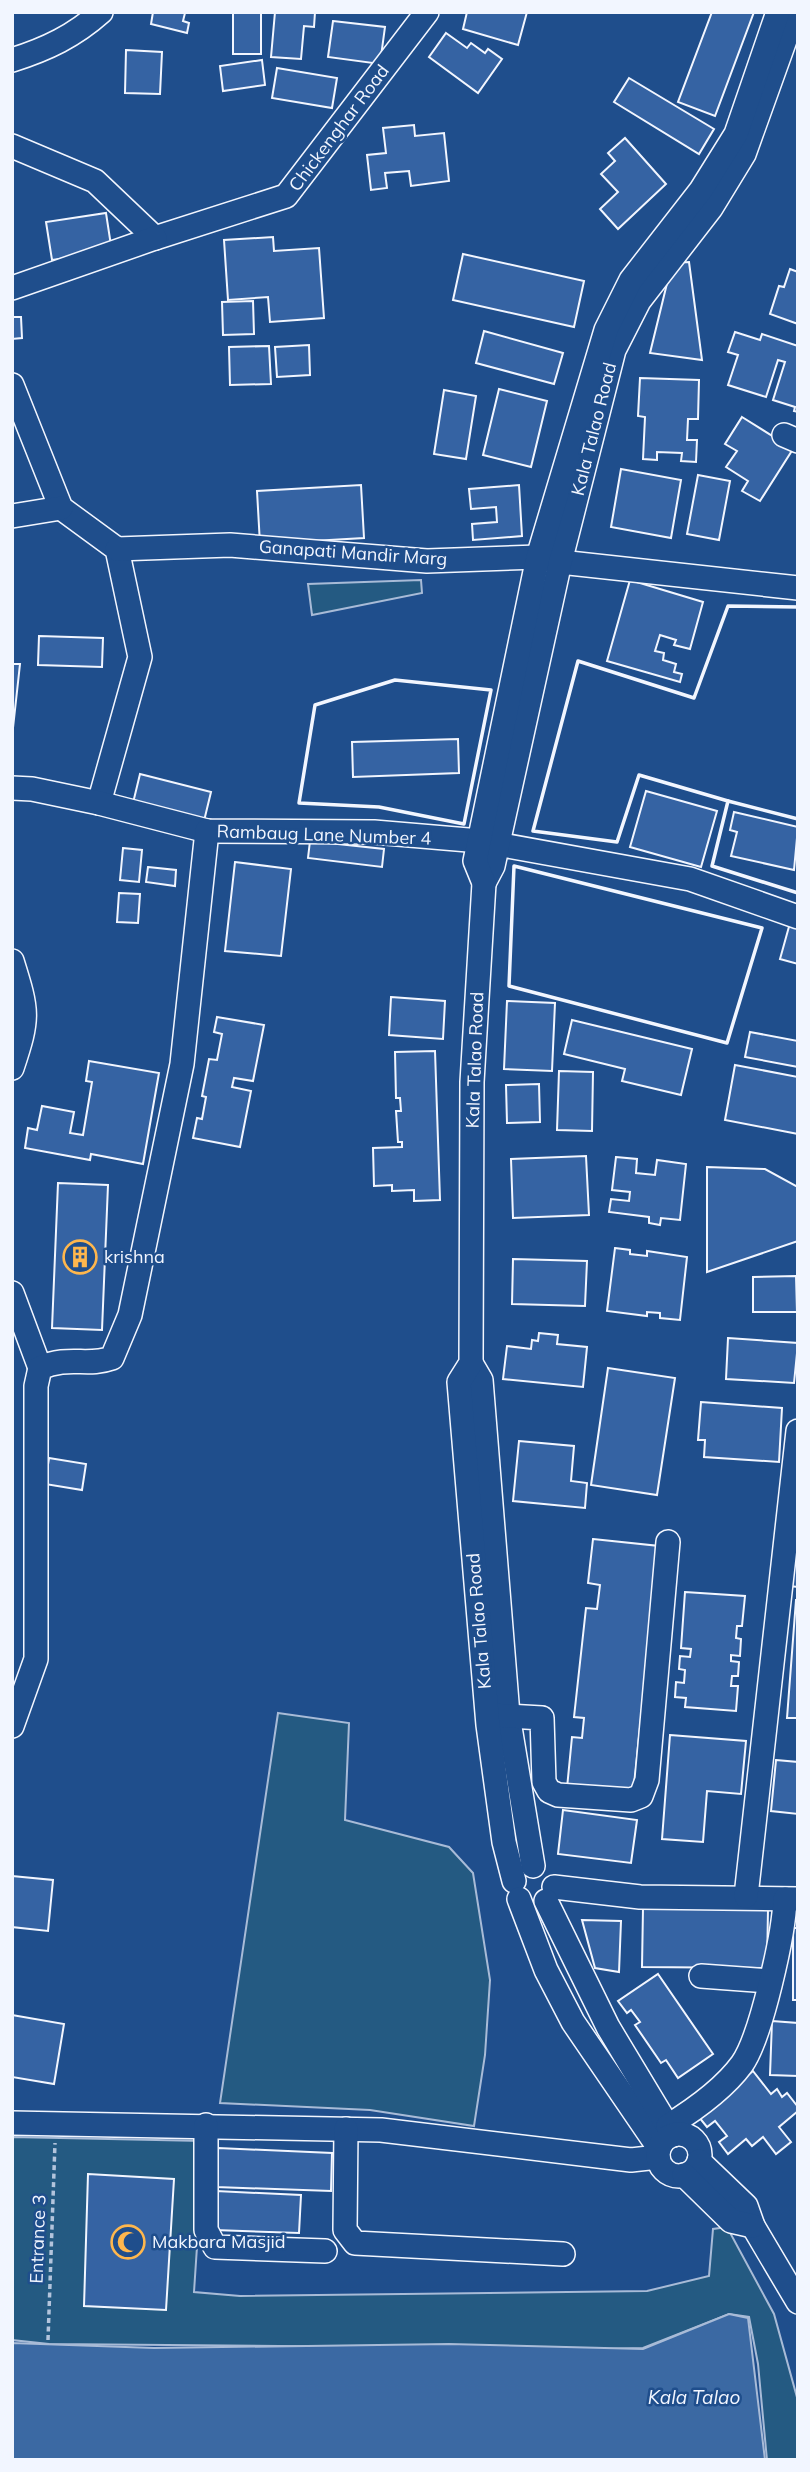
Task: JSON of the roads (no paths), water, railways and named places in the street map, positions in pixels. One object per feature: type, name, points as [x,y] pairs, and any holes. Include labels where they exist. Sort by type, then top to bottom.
[{"type":"street","points":[[12,60],[51,47],[82,29],[101,12]]},
{"type":"street","name":"Chickenghar Road","points":[[12,288],[286,196],[426,12]]},
{"type":"street","name":"Kala Talao Road","points":[[664,2142],[573,2022],[546,1970],[517,1890],[505,1842],[481,1381],[471,1363],[472,1082],[484,883],[494,866],[489,844],[549,560],[606,330],[631,280],[701,190],[736,134],[778,12]]},
{"type":"street","name":"Kala Talao Road","points":[[549,560],[614,350],[639,300],[711,208],[744,154],[795,12]]},
{"type":"street","points":[[12,146],[95,181],[155,238]]},
{"type":"street","points":[[12,385],[61,508],[117,549],[140,657],[99,803]]},
{"type":"street","points":[[12,516],[61,508]]},
{"type":"street","name":"Ganapati Mandir Marg","points":[[117,549],[230,545],[427,561],[549,560],[798,588]]},
{"type":"street","name":"Rambaug Lane Number 4","points":[[12,788],[32,789],[99,803],[207,831],[374,832],[489,844],[690,879],[798,918]]},
{"type":"street","points":[[40,1368],[59,1360],[101,1362],[112,1358],[130,1315],[182,1064],[207,831]]},
{"type":"street","points":[[12,961],[27,1007],[25,1024],[12,1068]]},
{"type":"street","points":[[12,1293],[40,1368],[36,1399],[36,1659],[12,1726]]},
{"type":"street","points":[[746,1896],[798,1431]]},
{"type":"street","points":[[498,1715],[542,1718],[544,1782],[548,1791],[558,1795],[631,1800],[641,1796],[647,1780],[667,1542]]},
{"type":"street","name":"Kala Talao Road","points":[[498,1715],[533,1866]]},
{"type":"street","points":[[12,2123],[381,2130],[631,2160],[664,2142],[742,2064],[752,2043],[791,1899],[550,1894],[531,1905],[517,1890],[521,1870],[533,1866],[550,1874],[550,1894],[574,1958],[664,2142],[667,2172],[692,2168],[746,2206],[753,2226],[798,2302]]},
{"type":"street","points":[[546,1970],[574,1958]]},
{"type":"street","points":[[701,1976],[769,1981]]},
{"type":"street","points":[[206,2125],[206,2231],[215,2247],[325,2251]]},
{"type":"street","points":[[334,2218],[339,2129]]},
{"type":"street","points":[[339,2129],[345,2231],[355,2243],[563,2254]]},
{"type":"street","points":[[664,2142],[692,2138],[699,2150],[692,2168]]},
{"type":"water","name":"Kala Talao","points":[[729,2314],[748,2318],[765,2460],[12,2460],[12,2343],[154,2348],[449,2344],[643,2349]]},
{"type":"place","name":"krishna","points":[[80,1257]]},
{"type":"place","name":"Makbara Masjid","points":[[128,2242]]}]
